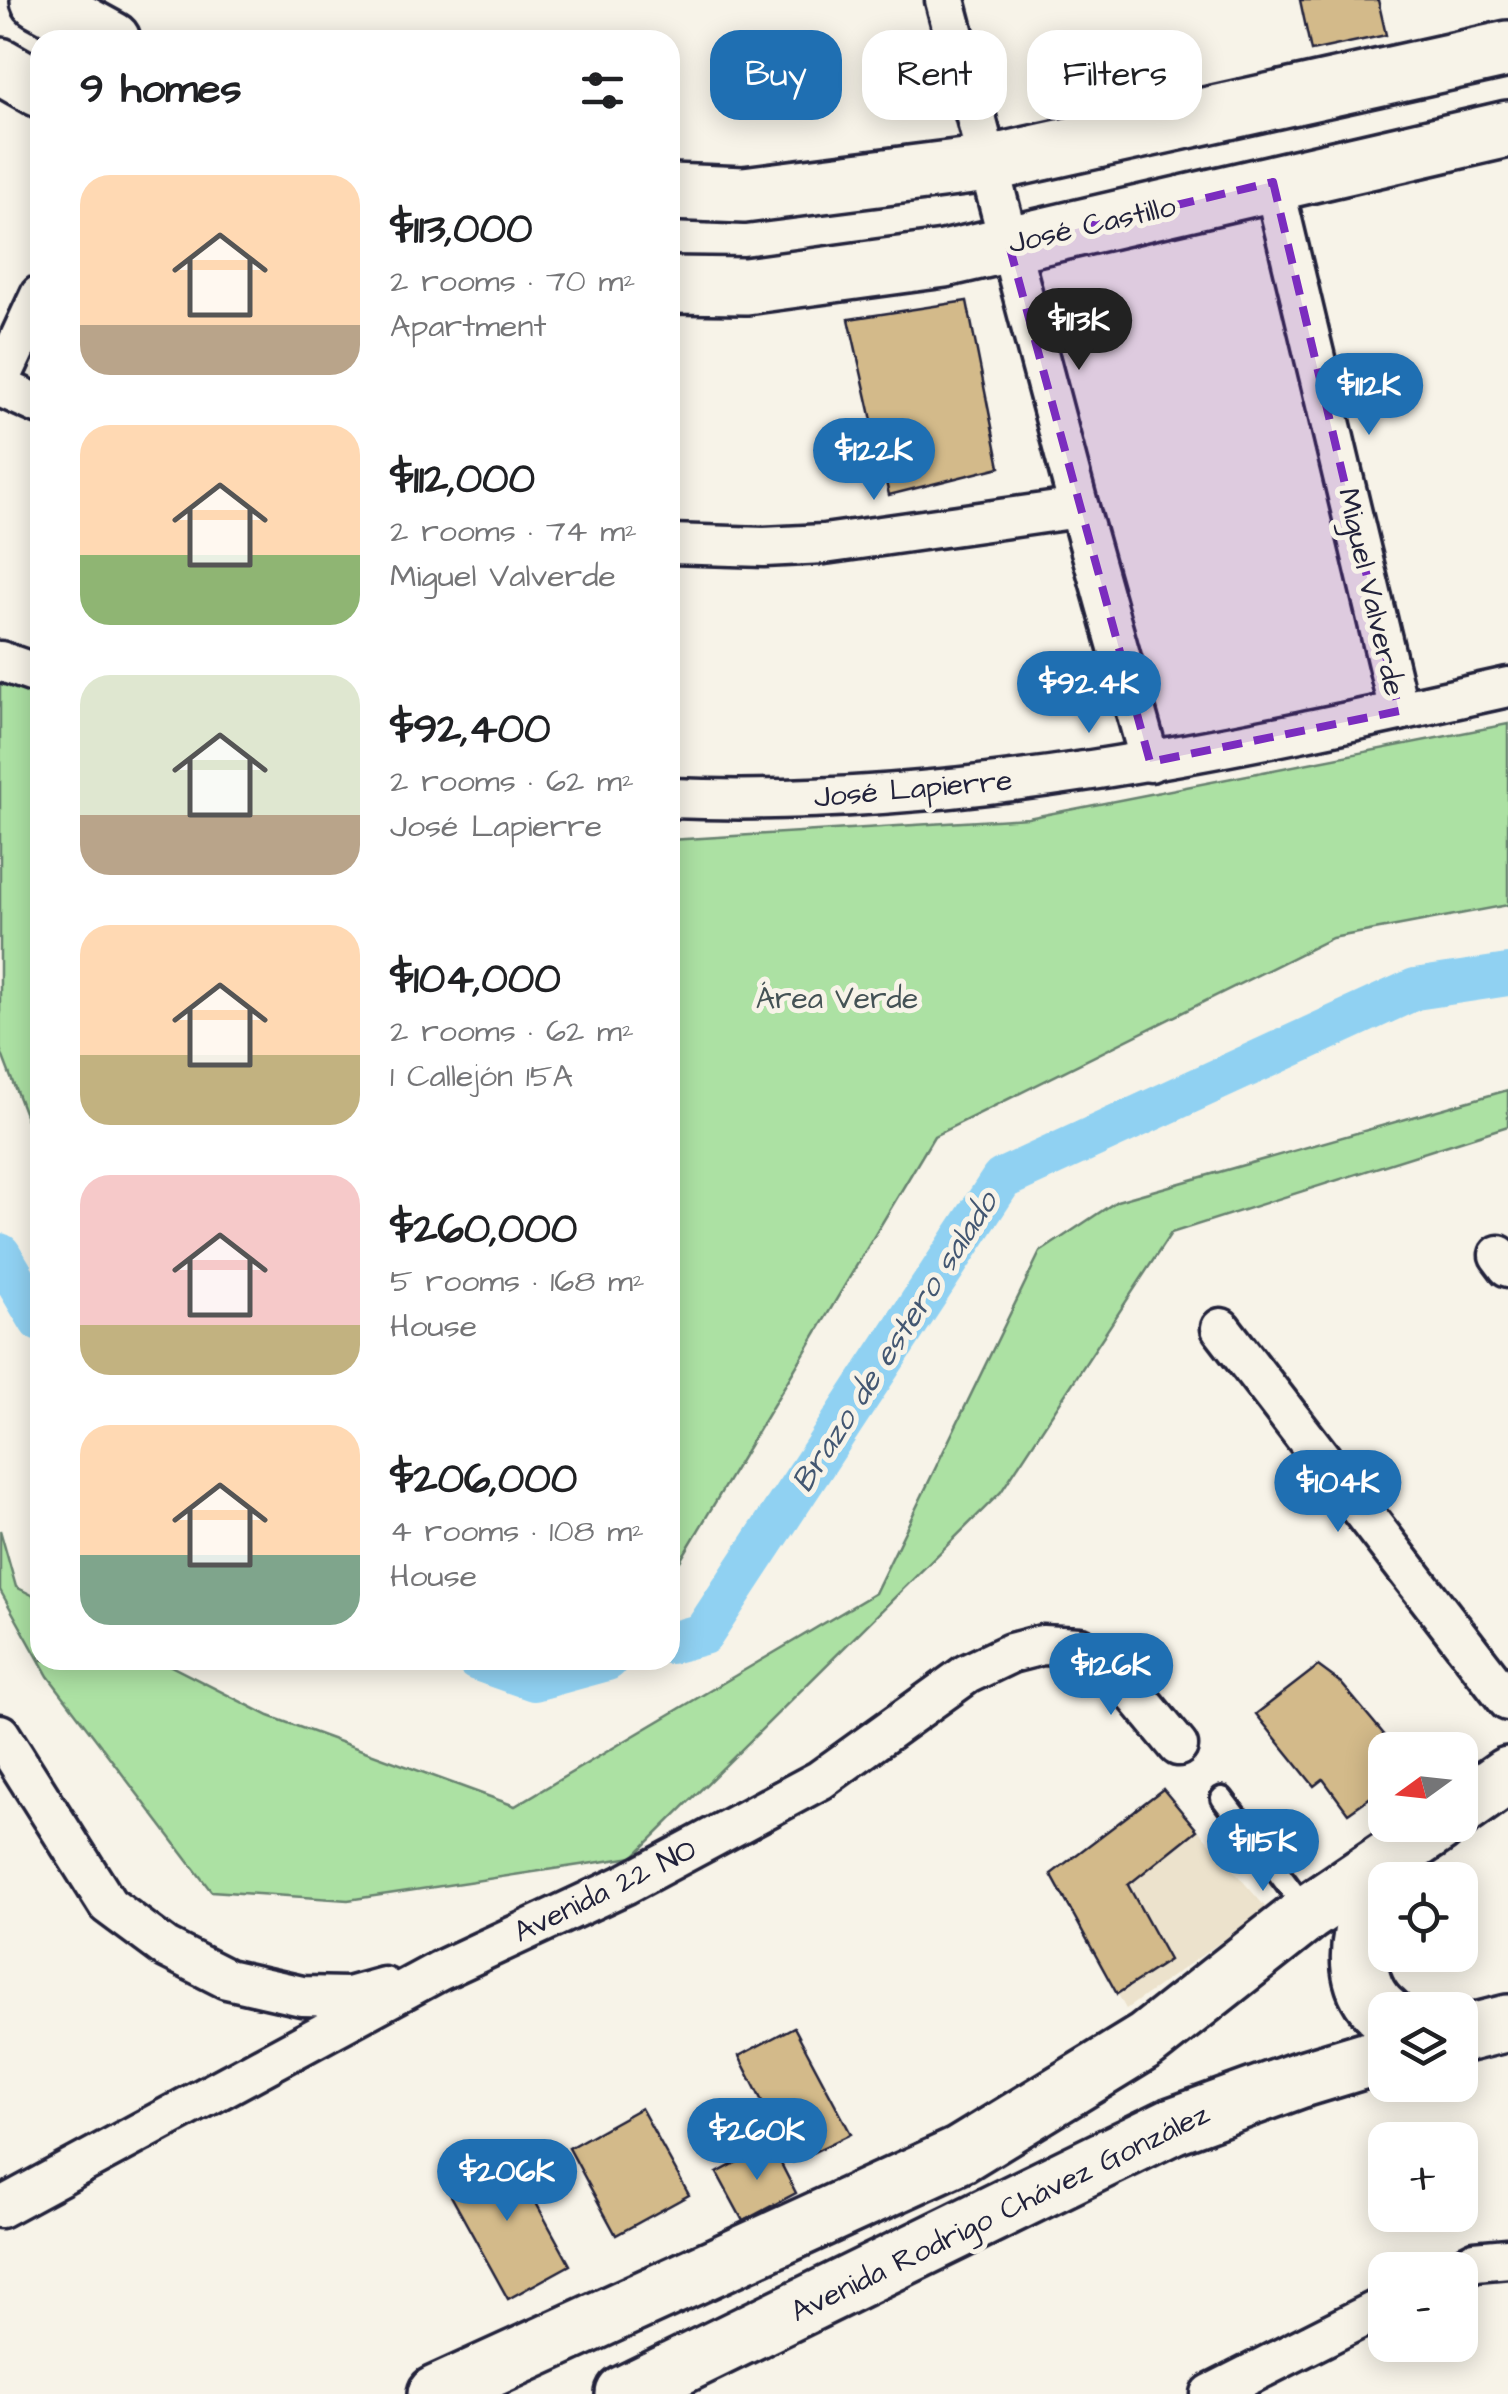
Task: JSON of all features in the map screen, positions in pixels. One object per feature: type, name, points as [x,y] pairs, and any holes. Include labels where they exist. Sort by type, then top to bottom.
[{"type":"street","points":[[945,0],[1150,762]]},
{"type":"street","points":[[56,4],[96,30]]},
{"type":"street","points":[[680,192],[744,195],[988,164],[1508,49]]},
{"type":"street","points":[[0,66],[30,83]]},
{"type":"street","name":"José Castillo","points":[[680,285],[746,286],[944,259],[1508,128]]},
{"type":"street","name":"Miguel Valverde","points":[[1273,182],[1399,711]]},
{"type":"street","points":[[30,317],[0,384],[30,400]]},
{"type":"street","points":[[680,544],[824,544],[1079,508]]},
{"type":"street","points":[[0,661],[30,672]]},
{"type":"street","name":"José Lapierre","points":[[680,798],[841,797],[1150,762],[1508,687]]},
{"type":"street","points":[[1221,1328],[1508,1702]]},
{"type":"street","name":"Avenida 22 NO","points":[[0,2208],[439,1971],[626,1884],[820,1780],[968,1674],[1011,1653],[1042,1645],[1080,1647],[1110,1664],[1178,1746]]},
{"type":"street","points":[[0,1734],[108,1904],[166,1948],[227,1979],[302,1996],[348,1997],[439,1971]]},
{"type":"street","points":[[1478,1796],[1508,1775]]},
{"type":"street","points":[[436,2394],[960,2155],[1146,2041],[1308,1913],[1414,1842]]},
{"type":"street","points":[[1369,1992],[1364,1982],[1362,1931],[1377,1890],[1418,1842]]},
{"type":"street","points":[[1478,2031],[1508,2023]]},
{"type":"street","name":"Avenida Rodrigo Chávez González","points":[[646,2388],[1172,2126],[1368,2059]]},
{"type":"street","points":[[1478,2260],[1508,2258]]},
{"type":"street","points":[[1211,2394],[1368,2315]]},
{"type":"lane","points":[[1222,1798],[1308,1913]]},
{"type":"highlighted area","points":[[1273,182],[1399,711],[1150,762],[1009,245]]},
{"type":"shaded area","points":[[1163,1789],[1267,1909],[1126,2009],[1051,1874]]},
{"type":"green space","points":[[0,667],[30,676],[30,1128],[0,1049]]},
{"type":"green space","name":"Área Verde","points":[[1508,724],[1508,905],[1332,938],[934,1136],[680,1561],[680,839],[1028,818]]},
{"type":"green space","points":[[1508,1090],[1508,1126],[1171,1233],[1001,1492],[633,1857],[348,1900],[211,1891],[45,1670],[179,1670],[269,1716],[515,1806],[875,1593],[1040,1252],[1117,1201]]},
{"type":"green space","points":[[0,1530],[16,1587],[30,1594],[30,1644],[0,1590]]},
{"type":"building","points":[[1300,0],[1378,0],[1386,35],[1311,51]]},
{"type":"building","points":[[967,301],[1000,467],[889,495],[849,319]]},
{"type":"building","points":[[1318,1666],[1341,1683],[1382,1732],[1368,1732],[1368,1799],[1348,1813],[1323,1779],[1314,1786],[1256,1714]]},
{"type":"building","points":[[1163,1789],[1197,1830],[1128,1885],[1169,1960],[1117,1994],[1051,1874]]},
{"type":"building","points":[[794,2027],[851,2134],[793,2162],[739,2056]]},
{"type":"building","points":[[641,2108],[689,2195],[616,2235],[569,2148]]},
{"type":"building","points":[[771,2144],[796,2193],[743,2221],[717,2173]]},
{"type":"building","points":[[506,2148],[570,2265],[508,2299],[444,2183]]},
{"type":"waterway","name":"Brazo de estero salado","points":[[680,1640],[703,1634],[1002,1179],[1415,989],[1508,975]]},
{"type":"waterway","name":"Brazo de estero salado","points":[[0,1254],[30,1304]]},
{"type":"waterway","name":"Brazo de estero salado","points":[[506,1670],[534,1680],[570,1670]]}]
